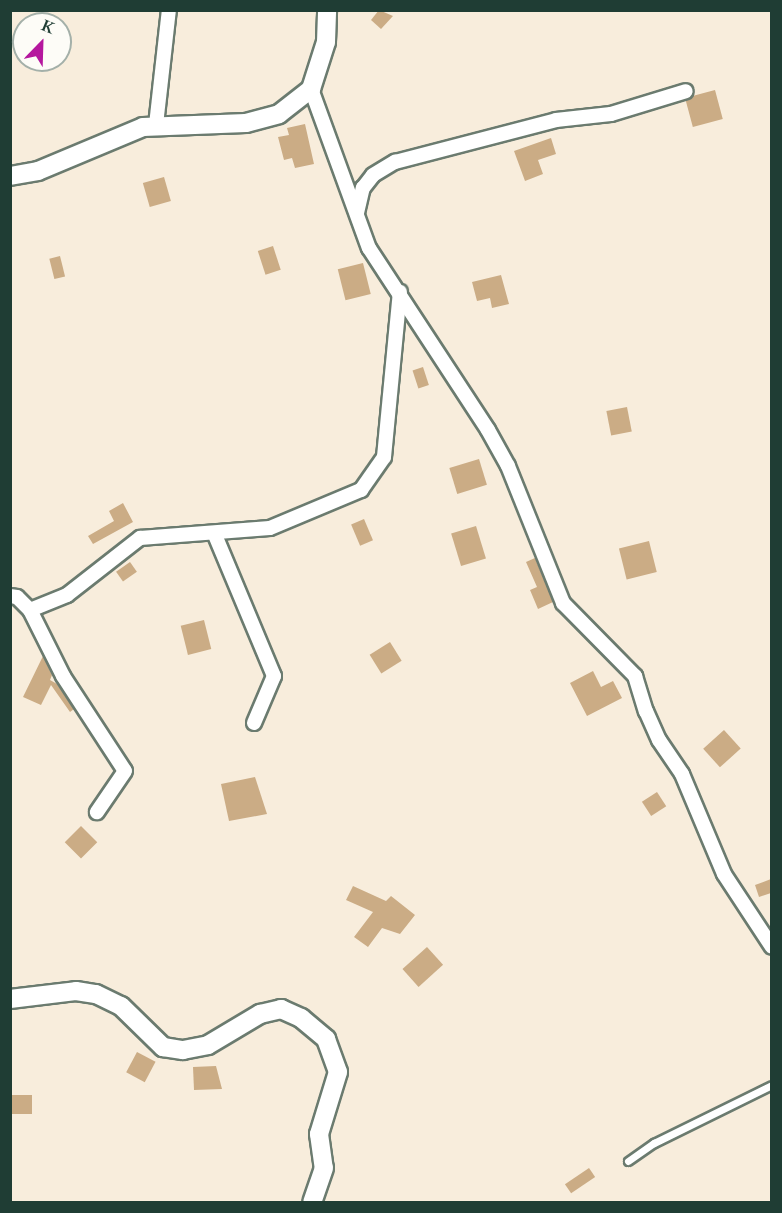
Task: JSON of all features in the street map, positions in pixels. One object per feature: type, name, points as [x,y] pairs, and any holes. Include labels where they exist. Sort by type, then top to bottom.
[{"type":"street","points":[[156,125],[169,10]]},
{"type":"street","points":[[10,176],[38,171],[108,140],[156,125],[263,119],[303,99],[311,89],[326,42],[327,10]]},
{"type":"street","points":[[311,89],[369,248],[400,292],[508,466],[563,603],[635,676],[654,730],[682,774],[724,874],[771,947]]},
{"type":"street","points":[[357,215],[363,188],[373,175],[395,162],[556,120],[611,114],[686,91]]},
{"type":"street","points":[[30,610],[67,594],[140,538],[215,535],[270,528],[362,490],[384,457],[400,292]]},
{"type":"street","points":[[215,535],[274,676],[254,723]]},
{"type":"street","points":[[10,596],[17,597],[30,610],[50,655],[125,771],[98,812]]},
{"type":"street","points":[[10,999],[76,991],[96,994],[121,1006],[163,1047],[183,1050],[208,1045],[260,1014],[281,1009],[302,1018],[326,1039],[338,1072],[319,1134],[324,1168],[312,1203]]},
{"type":"lane","points":[[628,1161],[654,1143],[771,1085]]},
{"type":"building","points":[[379,10],[393,16],[381,29],[371,20]]},
{"type":"building","points":[[715,90],[723,119],[693,127],[685,98]]},
{"type":"building","points":[[305,124],[314,164],[295,168],[292,158],[284,160],[278,137],[289,135],[287,128]]},
{"type":"building","points":[[551,138],[556,154],[538,160],[543,174],[525,181],[514,151]]},
{"type":"building","points":[[164,177],[171,201],[150,207],[143,183]]},
{"type":"building","points":[[273,246],[281,270],[266,275],[258,251]]},
{"type":"building","points":[[60,256],[65,276],[54,279],[49,259]]},
{"type":"building","points":[[363,263],[371,294],[346,300],[338,269]]},
{"type":"building","points":[[501,275],[509,304],[492,308],[490,298],[477,301],[472,282]]},
{"type":"building","points":[[423,367],[429,385],[418,388],[413,370]]},
{"type":"building","points":[[627,407],[632,432],[611,436],[606,411]]},
{"type":"building","points":[[479,459],[487,485],[457,494],[449,468]]},
{"type":"building","points":[[123,503],[133,522],[93,544],[88,536],[114,521],[109,511]]},
{"type":"building","points":[[364,519],[373,540],[360,546],[351,524]]},
{"type":"building","points":[[476,526],[486,559],[461,566],[451,534]]},
{"type":"building","points":[[649,541],[657,572],[627,580],[619,548]]},
{"type":"building","points":[[535,558],[553,602],[538,609],[530,590],[537,587],[526,562]]},
{"type":"building","points":[[130,562],[137,572],[123,582],[116,572]]},
{"type":"building","points":[[204,620],[211,649],[188,655],[181,626]]},
{"type":"building","points":[[390,642],[402,661],[381,673],[370,655]]},
{"type":"building","points":[[43,656],[52,675],[50,680],[57,684],[74,709],[70,712],[51,685],[41,705],[23,697]]},
{"type":"building","points":[[593,671],[601,687],[613,681],[622,698],[587,716],[570,683]]},
{"type":"building","points":[[724,730],[741,749],[720,767],[703,749]]},
{"type":"building","points":[[255,777],[267,814],[229,821],[221,784]]},
{"type":"building","points":[[657,792],[666,806],[651,816],[642,802]]},
{"type":"building","points":[[81,826],[97,842],[81,859],[65,842]]},
{"type":"building","points":[[771,879],[771,893],[759,897],[755,885]]},
{"type":"building","points":[[353,886],[386,901],[391,896],[415,915],[400,934],[382,928],[368,947],[354,937],[373,912],[346,900]]},
{"type":"building","points":[[427,947],[443,965],[419,987],[402,969]]},
{"type":"building","points":[[137,1052],[156,1062],[145,1082],[126,1072]]},
{"type":"building","points":[[216,1066],[222,1089],[194,1090],[193,1067]]},
{"type":"building","points":[[10,1095],[32,1095],[32,1114],[10,1114]]},
{"type":"building","points":[[589,1168],[595,1177],[571,1193],[565,1184]]}]
